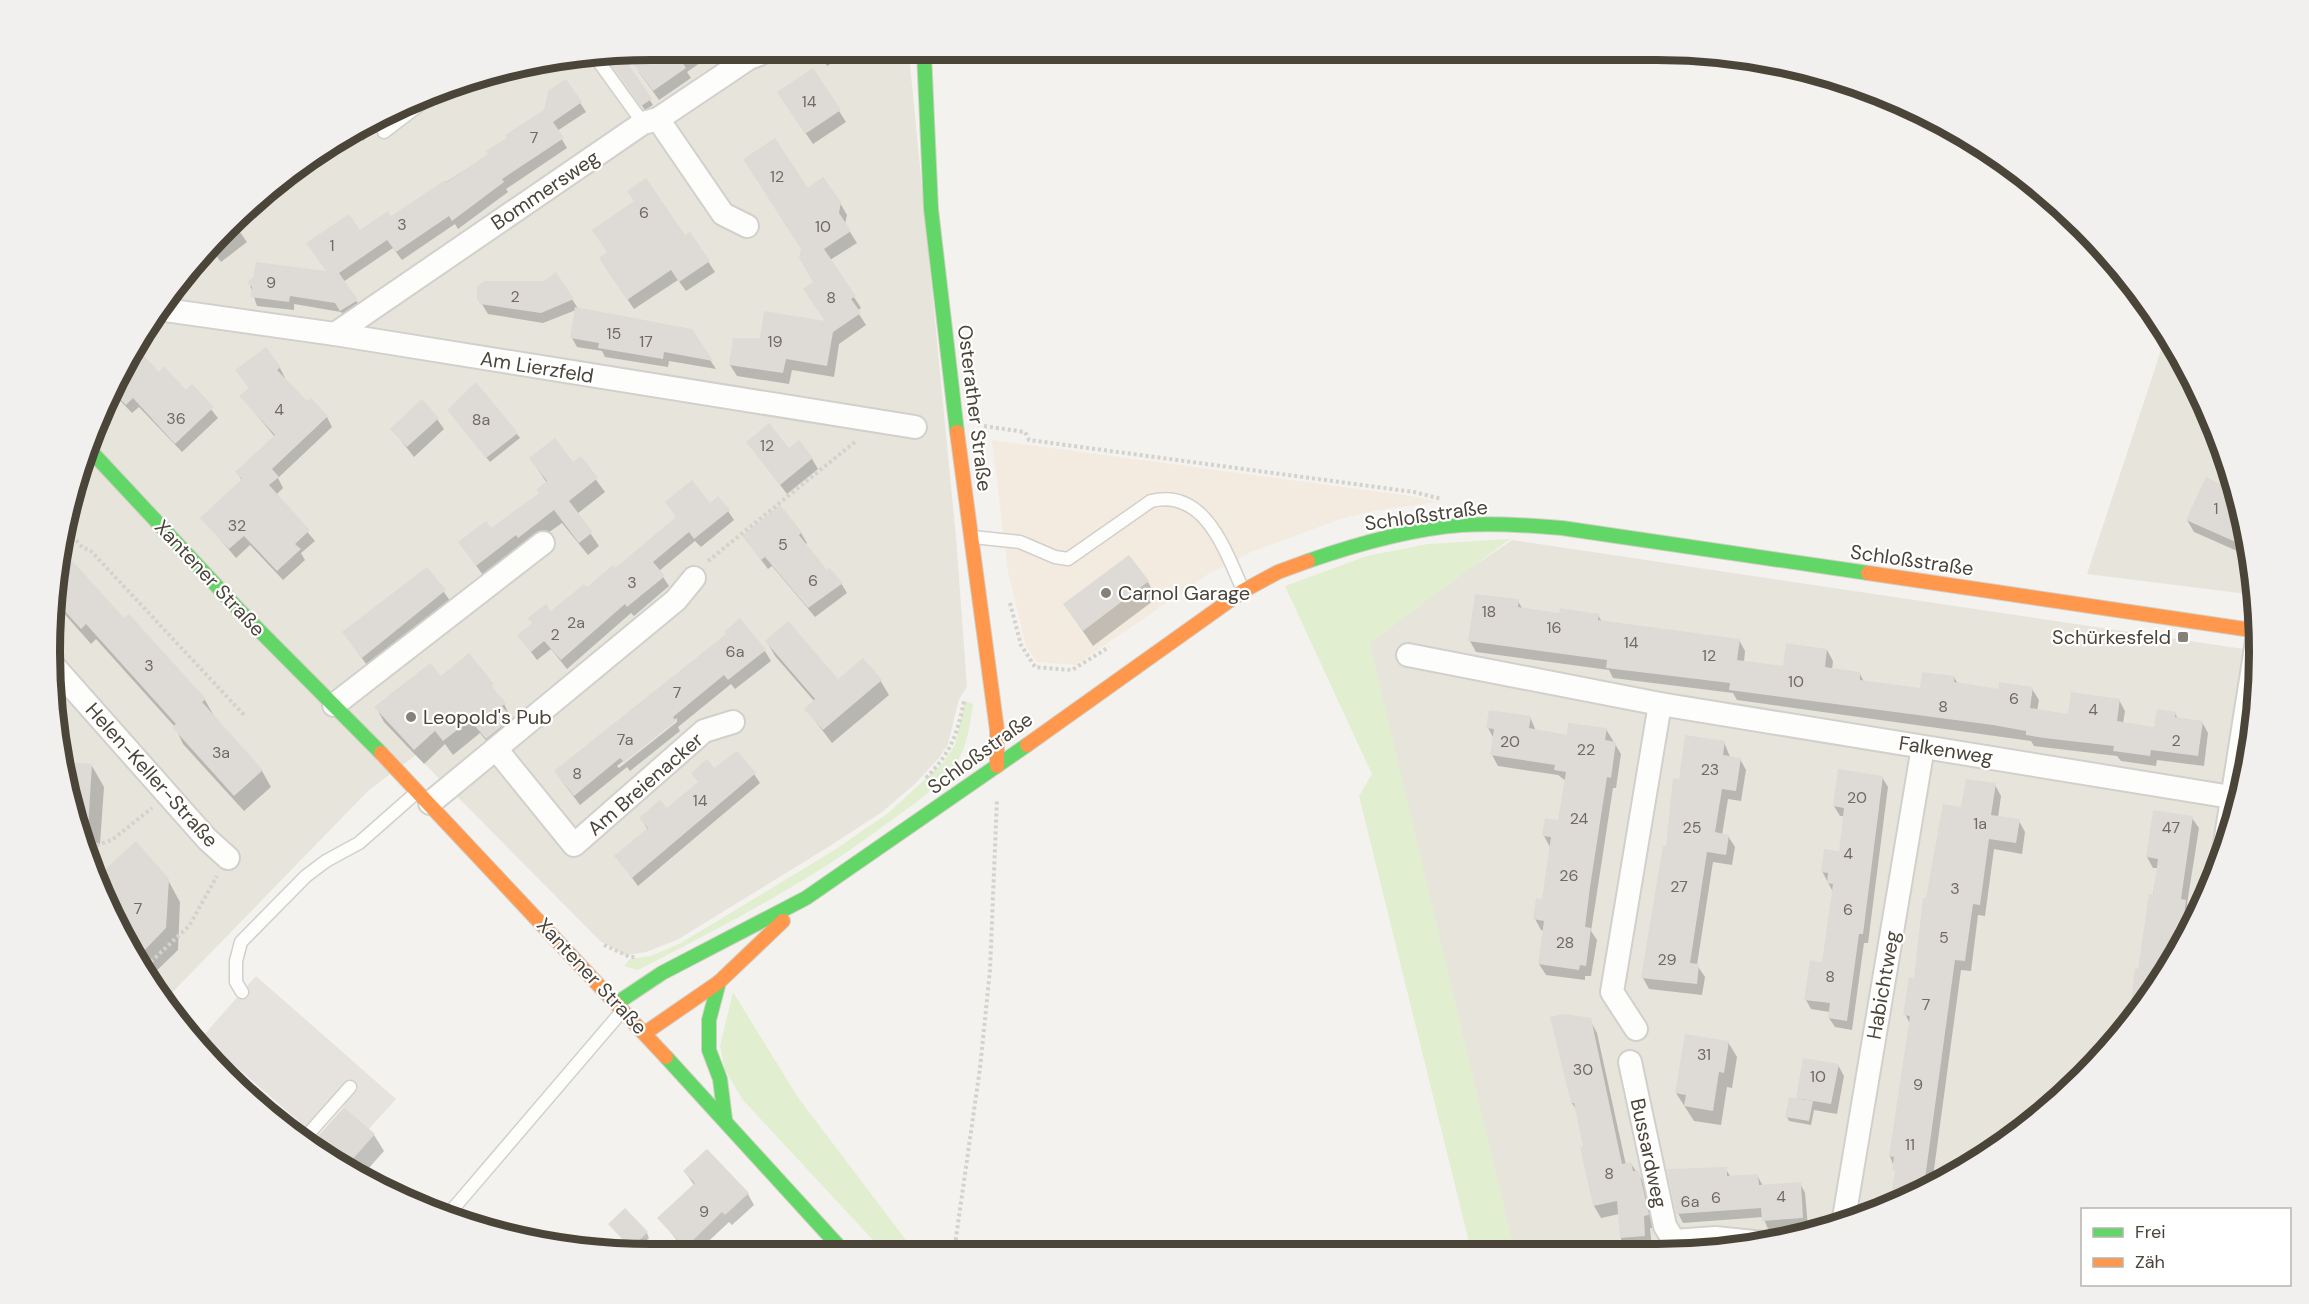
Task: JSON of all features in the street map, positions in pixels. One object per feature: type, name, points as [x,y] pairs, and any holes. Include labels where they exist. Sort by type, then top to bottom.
[{"type":"main road","name":"Osterather Straße","points":[[924,60],[931,209],[997,730],[997,766]]},
{"type":"main road","name":"Xantener Straße","points":[[94,454],[241,612],[424,797],[725,1119],[837,1244]]},
{"type":"main road","name":"Schloßstraße","points":[[620,1006],[662,974],[806,898],[1243,591],[1278,572],[1365,542],[1459,525],[1512,524],[1562,528],[2248,632]]},
{"type":"main road","name":"Schloßstraße","points":[[645,1033],[719,982],[806,898]]},
{"type":"main road","points":[[719,982],[709,1020],[709,1050],[720,1079],[725,1119]]},
{"type":"street","name":"Bommersweg","points":[[335,334],[650,121],[746,60]]},
{"type":"street","points":[[650,121],[723,214],[747,226]]},
{"type":"street","name":"Am Lierzfeld","points":[[169,311],[335,334],[915,427]]},
{"type":"street","points":[[334,705],[543,543]]},
{"type":"street","points":[[424,797],[496,749],[676,600],[694,578]]},
{"type":"street","name":"Falkenweg","points":[[1408,655],[1660,704],[2231,797]]},
{"type":"street","name":"Helen-Keller-Straße","points":[[61,674],[167,795],[207,839],[228,858]]},
{"type":"street","points":[[2231,796],[2247,699]]},
{"type":"street","points":[[1636,1029],[1612,992],[1660,704]]},
{"type":"street","name":"Am Breienacker","points":[[496,749],[574,845],[704,730],[733,722]]},
{"type":"street","name":"Habichtweg","points":[[1845,1214],[1923,747]]},
{"type":"street","name":"Bussardweg","points":[[1630,1062],[1665,1226],[1674,1244]]},
{"type":"street","name":"Bussardweg","points":[[1685,1243],[1715,1238],[1729,1239]]},
{"type":"lane","points":[[600,62],[650,121]]},
{"type":"lane","points":[[384,132],[411,111]]},
{"type":"lane","points":[[972,537],[1020,542],[1055,557],[1068,559],[1151,501],[1165,497],[1182,500],[1206,518],[1243,591]]},
{"type":"lane","points":[[242,992],[236,981],[236,962],[242,942],[306,876],[326,861],[359,843],[424,797]]},
{"type":"lane","points":[[452,1209],[620,1006]]},
{"type":"lane","points":[[309,1134],[350,1087]]},
{"type":"path","points":[[694,578],[710,559],[865,433],[867,421]]},
{"type":"path","points":[[980,425],[1025,432],[1029,440],[1414,492],[1448,500]]},
{"type":"path","points":[[71,535],[83,548],[90,550],[244,715]]},
{"type":"path","points":[[919,786],[942,762],[953,744],[964,700]]},
{"type":"path","points":[[955,1244],[980,1068],[990,970],[997,766]]},
{"type":"path","points":[[93,846],[112,840],[167,795]]},
{"type":"path","points":[[149,964],[189,926],[210,885],[228,858]]},
{"type":"path","points":[[630,957],[640,956]]},
{"type":"shaded area","points":[[910,60],[956,537],[967,687],[959,699],[948,744],[938,759],[915,784],[882,812],[830,846],[677,940],[646,952],[625,955],[600,941],[416,755],[369,790],[170,995],[139,948],[121,914],[91,842],[71,767],[61,691],[60,652],[61,613],[71,537],[91,462],[105,425],[139,356],[182,292],[233,233],[292,182],[356,139],[425,105],[462,91],[537,71],[613,61]]},
{"type":"shaded area","points":[[2163,345],[2188,390],[2218,462],[2238,537],[2246,594],[2087,574]]},
{"type":"shaded area","points":[[992,440],[1411,496],[1439,502],[1373,511],[1341,519],[1251,552],[1207,575],[1076,665],[1037,662],[1026,646],[1008,572]]},
{"type":"shaded area","points":[[1512,540],[2249,650],[2248,691],[2238,767],[2218,842],[2204,879],[2170,948],[2127,1012],[2076,1071],[2047,1097],[2017,1122],[1953,1165],[1884,1199],[1847,1213],[1772,1233],[1696,1243],[1513,1244],[1369,643],[1453,580]]},
{"type":"shaded area","points":[[256,976],[396,1099],[369,1129],[343,1106],[316,1136],[202,1037]]},
{"type":"green space","points":[[1510,539],[1370,643],[1513,1244],[1470,1244],[1359,796],[1372,774],[1285,586],[1367,556],[1428,544]]},
{"type":"green space","points":[[965,701],[973,704],[967,736],[959,759],[939,783],[921,799],[853,848],[794,886],[638,970],[624,966],[630,959],[651,956],[681,943],[836,849],[887,814],[943,763],[955,745]]},
{"type":"green space","points":[[733,992],[797,1096],[909,1244],[877,1244],[743,1100],[725,1070],[720,1046]]},
{"type":"building","points":[[681,60],[686,68],[653,91],[632,62]]},
{"type":"building","points":[[609,61],[626,61],[652,99],[641,106]]},
{"type":"building","points":[[813,68],[841,110],[805,134],[777,92]]},
{"type":"building","points":[[566,79],[582,102],[553,122],[564,138],[502,179],[504,182],[452,221],[449,216],[396,252],[387,240],[339,273],[358,300],[340,311],[335,303],[290,296],[289,302],[250,297],[252,287],[247,282],[253,278],[256,262],[326,271],[306,243],[349,214],[360,230],[388,211],[391,216],[445,180],[447,182],[488,154],[486,151],[507,138],[505,135],[544,110],[548,91]]},
{"type":"building","points":[[775,138],[808,188],[823,177],[841,202],[839,213],[851,231],[824,249],[856,296],[851,299],[861,313],[833,332],[827,366],[786,359],[783,373],[729,365],[733,338],[760,338],[764,311],[825,321],[803,289],[813,282],[799,258],[801,249],[743,159]]},
{"type":"building","points":[[646,178],[685,235],[690,232],[710,261],[679,282],[671,270],[627,300],[599,258],[607,252],[592,230],[634,201],[627,191]]},
{"type":"building","points":[[556,272],[574,299],[541,313],[480,304],[477,299],[477,287],[484,281],[544,281]]},
{"type":"building","points":[[575,307],[692,329],[713,361],[664,352],[663,359],[598,348],[599,343],[570,338]]},
{"type":"building","points":[[266,347],[281,367],[277,370],[307,401],[311,398],[328,416],[272,469],[279,477],[269,485],[310,530],[295,544],[301,549],[277,571],[244,536],[229,549],[200,518],[242,479],[235,472],[275,435],[239,396],[249,388],[235,370]]},
{"type":"building","points":[[141,353],[159,372],[164,366],[186,390],[192,384],[214,407],[175,444],[133,398],[126,405],[118,397]]},
{"type":"building","points":[[476,382],[518,433],[486,458],[447,410]]},
{"type":"building","points":[[422,399],[439,418],[407,447],[390,429]]},
{"type":"building","points":[[769,423],[789,448],[799,440],[813,458],[780,485],[746,442]]},
{"type":"building","points":[[555,438],[573,462],[581,456],[598,478],[569,501],[593,532],[579,543],[554,510],[518,538],[516,535],[476,566],[458,542],[486,521],[491,528],[539,493],[536,490],[547,481],[529,458]]},
{"type":"building","points":[[2206,477],[2222,485],[2224,481],[2238,543],[2186,520]]},
{"type":"building","points":[[692,480],[710,503],[718,496],[730,510],[694,539],[689,532],[653,562],[665,576],[627,607],[625,604],[561,660],[544,641],[531,652],[517,636],[532,623],[528,618],[546,604],[551,611],[584,584],[587,587],[613,565],[615,568],[657,533],[676,517],[665,502]]},
{"type":"building","points":[[780,505],[802,532],[799,535],[827,570],[830,568],[843,583],[808,608],[765,557],[761,560],[742,536]]},
{"type":"building","name":"Carnol Garage","points":[[1129,555],[1149,581],[1083,631],[1063,604]]},
{"type":"building","points":[[68,556],[124,618],[129,614],[206,699],[202,702],[263,770],[234,796],[172,727],[176,724],[86,624],[81,629],[62,607]]},
{"type":"building","points":[[427,567],[446,590],[362,658],[342,632]]},
{"type":"building","points":[[1475,594],[1519,599],[1518,607],[1559,613],[1560,608],[1599,614],[1598,620],[1740,639],[1737,660],[1783,666],[1786,643],[1827,649],[1825,667],[1860,672],[1860,680],[1920,688],[1922,672],[1955,676],[1954,682],[1999,689],[1999,682],[2033,687],[2030,708],[2068,714],[2071,692],[2120,699],[2117,721],[2154,727],[2157,709],[2176,712],[2175,717],[2203,721],[2198,756],[2151,750],[2150,756],[2113,751],[2114,746],[2026,735],[2026,731],[1993,725],[1729,690],[1730,683],[1606,668],[1607,660],[1468,641]]},
{"type":"building","points":[[740,618],[766,650],[728,680],[724,675],[673,717],[676,721],[624,762],[620,758],[574,796],[554,771],[726,634],[724,632]]},
{"type":"building","points":[[788,621],[838,679],[863,658],[882,680],[823,730],[804,709],[815,699],[765,641]]},
{"type":"building","points":[[469,653],[494,684],[491,686],[506,703],[502,706],[512,718],[486,739],[470,720],[443,741],[435,731],[414,750],[374,707],[430,663],[441,676]]},
{"type":"building","points":[[1489,710],[1531,716],[1529,728],[1567,735],[1568,723],[1607,728],[1605,740],[1616,742],[1611,778],[1607,777],[1590,887],[1585,927],[1591,928],[1586,966],[1580,965],[1579,970],[1538,964],[1544,921],[1533,919],[1536,898],[1542,899],[1551,837],[1542,836],[1545,818],[1558,820],[1566,772],[1554,770],[1555,765],[1490,755],[1494,729],[1486,728]]},
{"type":"building","points":[[1685,735],[1725,741],[1723,755],[1741,758],[1736,791],[1722,789],[1715,832],[1729,835],[1726,855],[1707,852],[1690,963],[1699,964],[1697,984],[1641,978],[1663,845],[1666,846],[1673,778],[1679,779]]},
{"type":"building","points":[[737,751],[756,773],[632,878],[614,856],[648,828],[639,818],[660,800],[667,808],[698,782],[691,773],[707,759],[714,768]]},
{"type":"building","points":[[70,763],[92,764],[88,831]]},
{"type":"building","points":[[1838,769],[1883,776],[1863,934],[1859,934],[1847,1021],[1828,1018],[1830,1003],[1804,1000],[1810,960],[1822,962],[1833,884],[1827,883],[1828,873],[1821,872],[1824,849],[1839,851],[1844,808],[1833,806]]},
{"type":"building","points":[[1966,779],[1996,783],[1991,815],[2020,819],[2016,843],[1989,839],[1980,905],[1973,904],[1965,961],[1955,960],[1925,1180],[1891,1196],[1895,1170],[1892,1170],[1894,1157],[1889,1156],[1910,1016],[1903,1015],[1909,977],[1914,978],[1923,898],[1926,898],[1943,804],[1961,807]]},
{"type":"building","points":[[2153,810],[2193,816],[2181,899],[2186,900],[2183,924],[2170,948],[2130,1007],[2135,968],[2138,969],[2149,894],[2153,895],[2158,859],[2146,857]]},
{"type":"building","points":[[136,841],[169,879],[166,928],[142,953],[121,914],[102,872]]},
{"type":"building","points":[[1564,1014],[1591,1018],[1622,1164],[1631,1162],[1633,1171],[1639,1171],[1649,1215],[1644,1216],[1645,1236],[1620,1238],[1617,1201],[1593,1206],[1580,1147],[1583,1147],[1574,1103],[1571,1103],[1550,1017]]},
{"type":"building","points":[[1685,1034],[1729,1041],[1724,1073],[1719,1072],[1713,1111],[1684,1106],[1686,1095],[1675,1093]]},
{"type":"building","points":[[1803,1058],[1839,1064],[1831,1104],[1796,1098]]},
{"type":"building","points":[[1789,1097],[1813,1101],[1809,1121],[1785,1117]]},
{"type":"building","points":[[344,1107],[375,1134],[351,1162],[316,1139]]},
{"type":"building","points":[[707,1149],[749,1193],[725,1215],[722,1212],[689,1244],[681,1244],[657,1218],[695,1183],[683,1171]]},
{"type":"building","points":[[1727,1167],[1727,1176],[1758,1174],[1759,1185],[1801,1182],[1803,1218],[1762,1221],[1761,1208],[1676,1214],[1667,1169]]},
{"type":"building","points":[[625,1208],[648,1232],[636,1244],[627,1243],[608,1224]]},
{"type":"traffic: fast","points":[[924,60],[931,209],[957,432]]},
{"type":"traffic: fast","points":[[94,454],[241,612],[381,753]]},
{"type":"traffic: fast","points":[[1308,561],[1364,543],[1422,530],[1461,525],[1498,524],[1562,528],[1868,573]]},
{"type":"traffic: fast","points":[[617,1003],[662,973],[806,898],[1027,745]]},
{"type":"traffic: fast","points":[[719,982],[709,1020],[709,1050],[720,1079],[725,1119]]},
{"type":"traffic: fast","points":[[666,1057],[837,1244]]},
{"type":"traffic: slow","points":[[957,432],[997,730],[997,766]]},
{"type":"traffic: slow","points":[[1027,745],[1243,591],[1278,572],[1308,561]]},
{"type":"traffic: slow","points":[[1868,573],[2248,630]]},
{"type":"traffic: slow","points":[[381,753],[666,1057]]},
{"type":"traffic: slow","points":[[645,1033],[719,982],[783,921]]},
{"type":"place","name":"Carnol Garage","points":[[1106,593]]},
{"type":"place","name":"Schürkesfeld","points":[[2183,637]]},
{"type":"place","name":"Leopold's Pub","points":[[411,717]]}]
